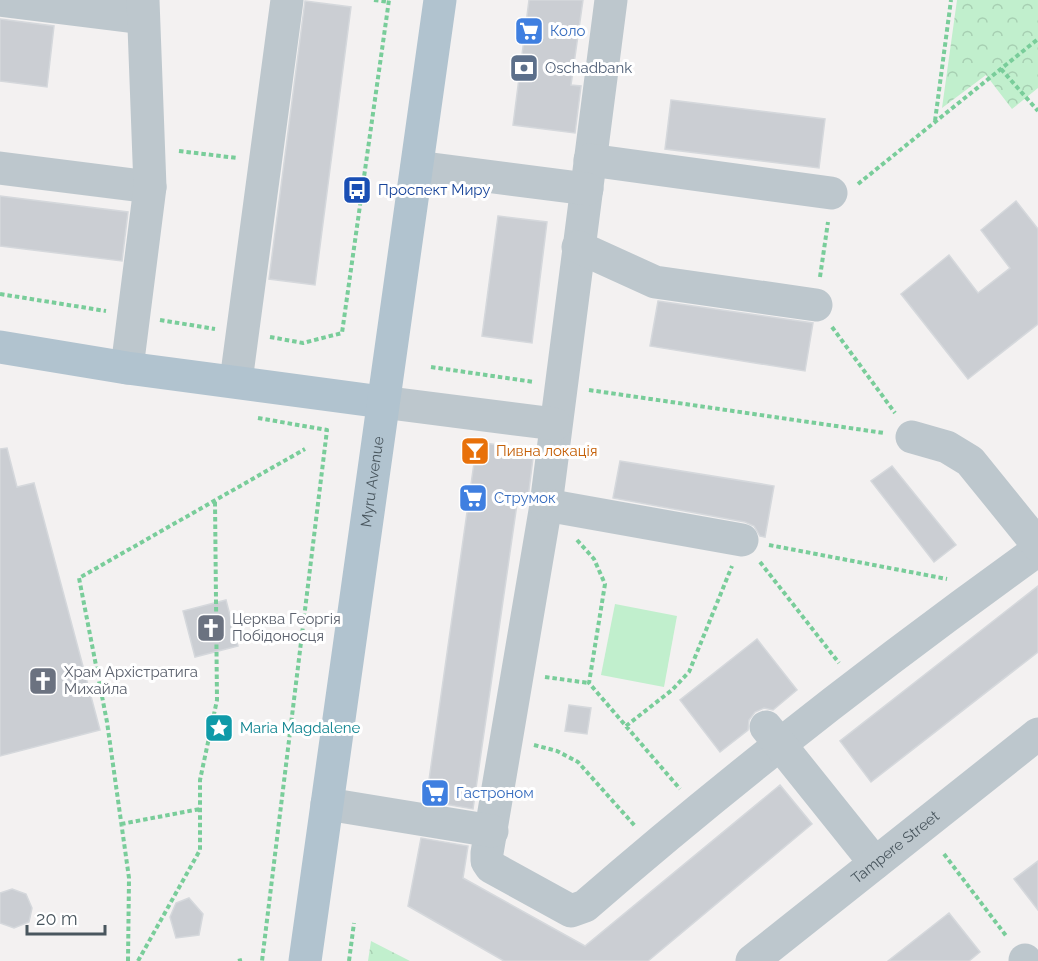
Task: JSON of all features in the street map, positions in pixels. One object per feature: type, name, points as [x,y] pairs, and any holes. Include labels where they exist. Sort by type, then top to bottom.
[{"type":"main road","name":"Myru Avenue","points":[[305,961],[440,0]]},
{"type":"main road","points":[[0,347],[127,368],[382,402]]},
{"type":"street","points":[[0,0],[143,9],[150,187],[127,368]]},
{"type":"street","points":[[236,381],[287,0]]},
{"type":"street","points":[[611,0],[546,505],[487,853],[487,861],[491,867],[571,911],[585,906],[698,810],[856,684],[1038,550]]},
{"type":"street","points":[[417,167],[588,175],[831,193]]},
{"type":"street","points":[[0,168],[150,187]]},
{"type":"street","points":[[578,247],[656,282],[816,305]]},
{"type":"street","points":[[382,402],[555,424]]},
{"type":"street","points":[[912,437],[947,447],[970,461],[1038,545]]},
{"type":"street","points":[[546,505],[742,540]]},
{"type":"street","points":[[731,754],[802,698]]},
{"type":"street","points":[[766,727],[875,863]]},
{"type":"street","name":"Tampere Street","points":[[752,961],[1038,734]]},
{"type":"street","points":[[327,804],[492,831]]},
{"type":"path","points":[[374,0],[389,2]]},
{"type":"path","points":[[935,122],[951,0]]},
{"type":"path","points":[[912,437],[816,305],[831,193],[841,194],[852,189],[1038,39]]},
{"type":"path","points":[[1001,69],[1038,111]]},
{"type":"path","points":[[148,148],[265,161]]},
{"type":"path","points":[[431,367],[912,437]]},
{"type":"path","points":[[257,418],[327,430],[262,961]]},
{"type":"path","points":[[128,961],[129,878],[106,722],[79,578],[305,449]]},
{"type":"path","points":[[138,961],[200,850],[200,780],[217,700],[215,500]]},
{"type":"path","points":[[546,505],[594,559],[605,584],[589,683]]},
{"type":"path","points":[[742,540],[987,587]]},
{"type":"path","points":[[742,540],[856,684]]},
{"type":"path","points":[[626,726],[672,690],[689,672],[742,540]]},
{"type":"path","points":[[518,673],[589,683],[698,810]]},
{"type":"path","points":[[507,739],[557,751],[578,762],[653,848]]},
{"type":"path","points":[[121,824],[200,809]]},
{"type":"path","points":[[944,854],[1025,961]]},
{"type":"path","points":[[349,961],[354,923]]},
{"type":"green space","points":[[957,0],[1038,0],[1038,88],[1012,109],[986,75],[942,108]]},
{"type":"green space","points":[[615,604],[677,616],[664,687],[601,675]]},
{"type":"green space","points":[[371,941],[410,961],[368,961]]},
{"type":"building","points":[[529,0],[583,0],[571,85],[581,86],[575,133],[513,125]]},
{"type":"building","points":[[305,1],[351,7],[315,285],[269,279]]},
{"type":"building","points":[[0,19],[54,26],[47,87],[0,81]]},
{"type":"building","points":[[671,100],[825,119],[819,168],[665,149]]},
{"type":"building","points":[[0,196],[128,212],[122,261],[0,246]]},
{"type":"building","points":[[1016,201],[1038,229],[1038,324],[968,379],[901,294],[949,255],[978,293],[1010,268],[981,230]]},
{"type":"building","points":[[498,216],[547,222],[532,343],[482,336]]},
{"type":"building","points":[[658,301],[813,323],[805,371],[650,346]]},
{"type":"building","points":[[477,442],[534,450],[528,498],[518,497],[473,809],[426,801]]},
{"type":"building","points":[[7,448],[17,487],[34,483],[100,730],[0,756],[0,449]]},
{"type":"building","points":[[620,461],[774,486],[765,537],[760,536],[754,526],[745,522],[613,498]]},
{"type":"building","points":[[892,466],[956,545],[934,562],[871,481]]},
{"type":"building","points":[[1038,586],[1038,652],[871,782],[840,741]]},
{"type":"building","name":"Церква Георгія Побідоносця","points":[[226,600],[238,646],[195,657],[183,611]]},
{"type":"building","points":[[757,639],[797,690],[773,710],[764,708],[755,712],[749,720],[748,730],[720,752],[680,700]]},
{"type":"building","points":[[569,705],[591,708],[587,734],[565,731]]},
{"type":"building","points":[[780,785],[812,824],[648,961],[504,961],[408,906],[421,838],[468,846],[463,878],[585,946]]},
{"type":"building","points":[[1038,861],[1038,910],[1014,879]]},
{"type":"building","points":[[12,889],[26,894],[32,908],[29,922],[14,928],[0,923],[0,893]]},
{"type":"building","points":[[189,898],[203,914],[199,935],[176,938],[170,917],[176,903]]},
{"type":"building","points":[[949,913],[980,952],[969,961],[888,961]]},
{"type":"place","name":"Коло","points":[[529,31]]},
{"type":"place","name":"Oschadbank","points":[[524,68]]},
{"type":"place","name":"Проспект Миру","points":[[357,190]]},
{"type":"place","name":"Пивна локація","points":[[475,451]]},
{"type":"place","name":"Струмок","points":[[473,498]]},
{"type":"place","name":"Церква Георгія Побідоносця","points":[[211,628]]},
{"type":"place","name":"Храм Архістратига Михайла","points":[[43,681]]},
{"type":"place","name":"Maria Magdalene","points":[[219,728]]},
{"type":"place","name":"Гастроном","points":[[435,793]]}]
